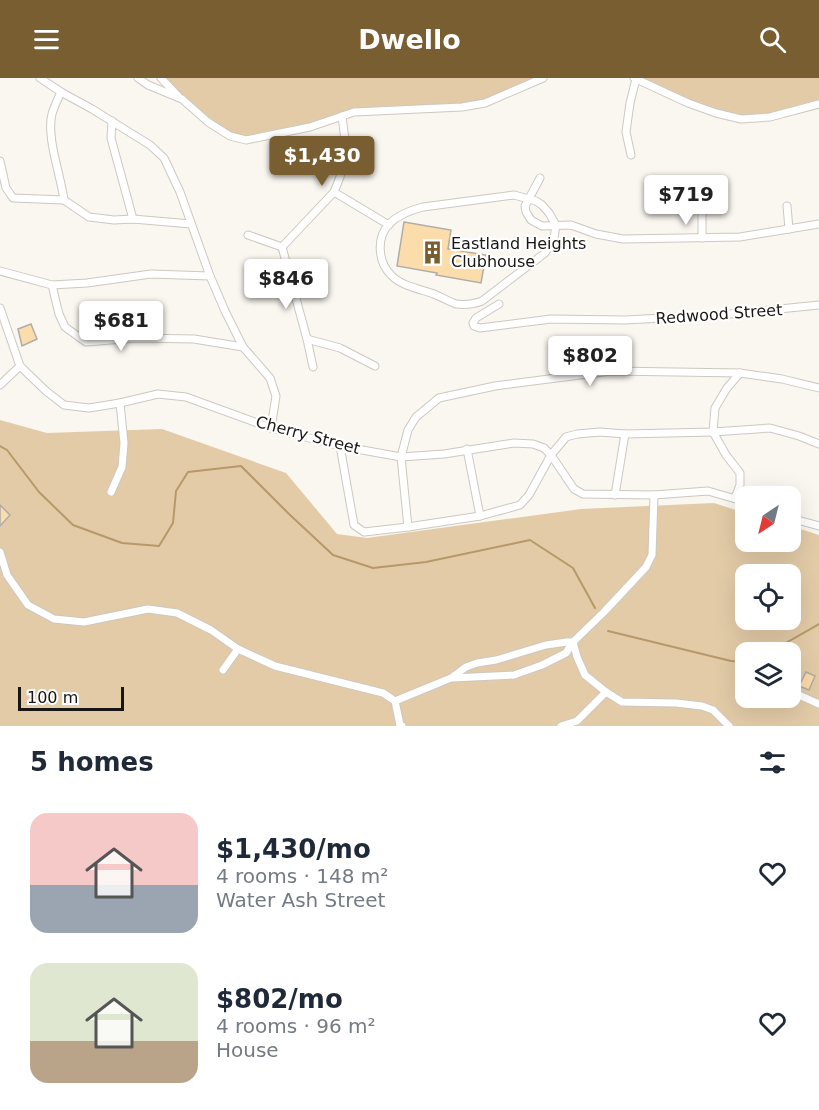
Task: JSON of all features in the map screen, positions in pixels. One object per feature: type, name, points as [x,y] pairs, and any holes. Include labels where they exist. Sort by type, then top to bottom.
[{"type":"street","points":[[40,78],[150,145],[164,158],[180,192],[210,276],[243,347],[270,378],[276,396],[271,428]]},
{"type":"street","points":[[138,78],[148,85],[182,99]]},
{"type":"street","points":[[161,78],[208,122],[230,136],[246,140],[310,127],[354,112],[462,107],[485,102],[543,78]]},
{"type":"street","points":[[631,155],[626,132],[635,78],[688,103],[741,119],[770,117],[819,104]]},
{"type":"street","points":[[61,92],[51,116],[52,143],[64,200]]},
{"type":"street","points":[[282,247],[334,192],[340,177],[346,148],[342,116]]},
{"type":"street","points":[[112,121],[111,138],[133,219]]},
{"type":"street","points":[[0,161],[6,188],[13,198],[64,200],[89,217],[190,224]]},
{"type":"street","points":[[540,178],[525,206],[531,220],[542,226],[571,225],[596,234],[623,238],[702,238],[740,237],[819,224]]},
{"type":"street","points":[[334,192],[388,225]]},
{"type":"street","points":[[514,195],[528,199],[542,205],[549,213],[556,225],[554,238],[544,253],[482,301],[474,304],[456,304],[400,282],[392,276],[381,258],[380,246],[388,225],[411,210],[514,195]]},
{"type":"street","points":[[702,203],[702,238]]},
{"type":"street","points":[[787,206],[789,229]]},
{"type":"street","points":[[248,235],[282,247]]},
{"type":"street","points":[[282,247],[313,367]]},
{"type":"street","points":[[0,271],[52,285],[87,283],[151,274],[210,276]]},
{"type":"street","points":[[52,285],[59,314],[65,327],[86,342],[135,338],[194,339],[243,347]]},
{"type":"street","name":"Redwood Street","points":[[499,304],[476,318],[474,326],[480,328],[551,320],[625,320],[720,315],[819,305]]},
{"type":"street","name":"Cherry Street","points":[[0,308],[20,366],[64,405],[89,408],[158,394],[186,397],[271,428],[340,446],[401,457],[444,454],[514,443],[533,444],[544,448],[551,455]]},
{"type":"street","points":[[307,339],[340,348],[375,366]]},
{"type":"street","points":[[0,385],[20,366]]},
{"type":"street","points":[[408,527],[401,457],[408,430],[416,417],[439,398],[495,386],[611,372],[740,373],[782,379],[819,388]]},
{"type":"street","points":[[740,373],[727,388],[715,408],[713,432],[740,473],[740,486]]},
{"type":"street","points":[[111,492],[122,467],[124,443],[120,403]]},
{"type":"street","points":[[340,446],[354,525],[364,532],[480,516],[520,505],[529,495],[551,455],[566,437],[577,434],[713,432],[770,428],[819,444]]},
{"type":"street","points":[[615,495],[625,434]]},
{"type":"street","points":[[467,449],[480,516]]},
{"type":"street","points":[[551,455],[574,489],[583,494],[654,495],[708,491],[735,498]]},
{"type":"street","points":[[451,678],[514,675],[542,665],[566,652],[646,567],[652,555],[654,495]]},
{"type":"street","points":[[801,521],[819,526]]},
{"type":"street","points":[[0,552],[7,575],[28,605],[54,619],[84,622],[148,609],[177,614],[211,630],[238,649],[275,666],[383,693],[395,701],[402,726]]},
{"type":"street","points":[[395,701],[451,678],[477,663],[496,660],[546,645],[573,642]]},
{"type":"street","points":[[573,642],[576,657],[585,675],[622,702],[702,706],[713,710],[729,726]]},
{"type":"street","points":[[223,670],[238,649]]},
{"type":"street","points":[[561,726],[577,721],[606,692]]},
{"type":"street","points":[[801,696],[819,704]]},
{"type":"shaded area","points":[[161,78],[543,78],[485,103],[354,112],[310,127],[246,140],[230,136]]},
{"type":"shaded area","points":[[634,78],[819,78],[819,104],[741,119],[716,113]]},
{"type":"shaded area","points":[[0,420],[47,433],[162,429],[286,473],[337,534],[367,538],[581,509],[714,503],[735,510],[735,552],[801,552],[801,529],[819,535],[819,726],[0,726]]},
{"type":"building","name":"Eastland Heights Clubhouse","points":[[404,222],[451,230],[448,249],[486,255],[481,283],[397,266]]},
{"type":"building","points":[[31,324],[37,339],[22,346],[18,329]]},
{"type":"building","points":[[0,505],[10,515],[0,526]]},
{"type":"building","points":[[806,672],[815,676],[809,690],[801,687]]},
{"type":"waterway","points":[[0,446],[7,450],[39,492],[73,525],[122,543],[159,546],[173,523],[176,491],[188,472],[241,466],[333,555],[373,568],[426,562],[530,540],[573,568],[595,608]]},
{"type":"waterway","points":[[788,642],[819,624]]},
{"type":"waterway","points":[[608,631],[735,661]]},
{"type":"place","name":"Eastland Heights Clubhouse","points":[[433,252]]}]
